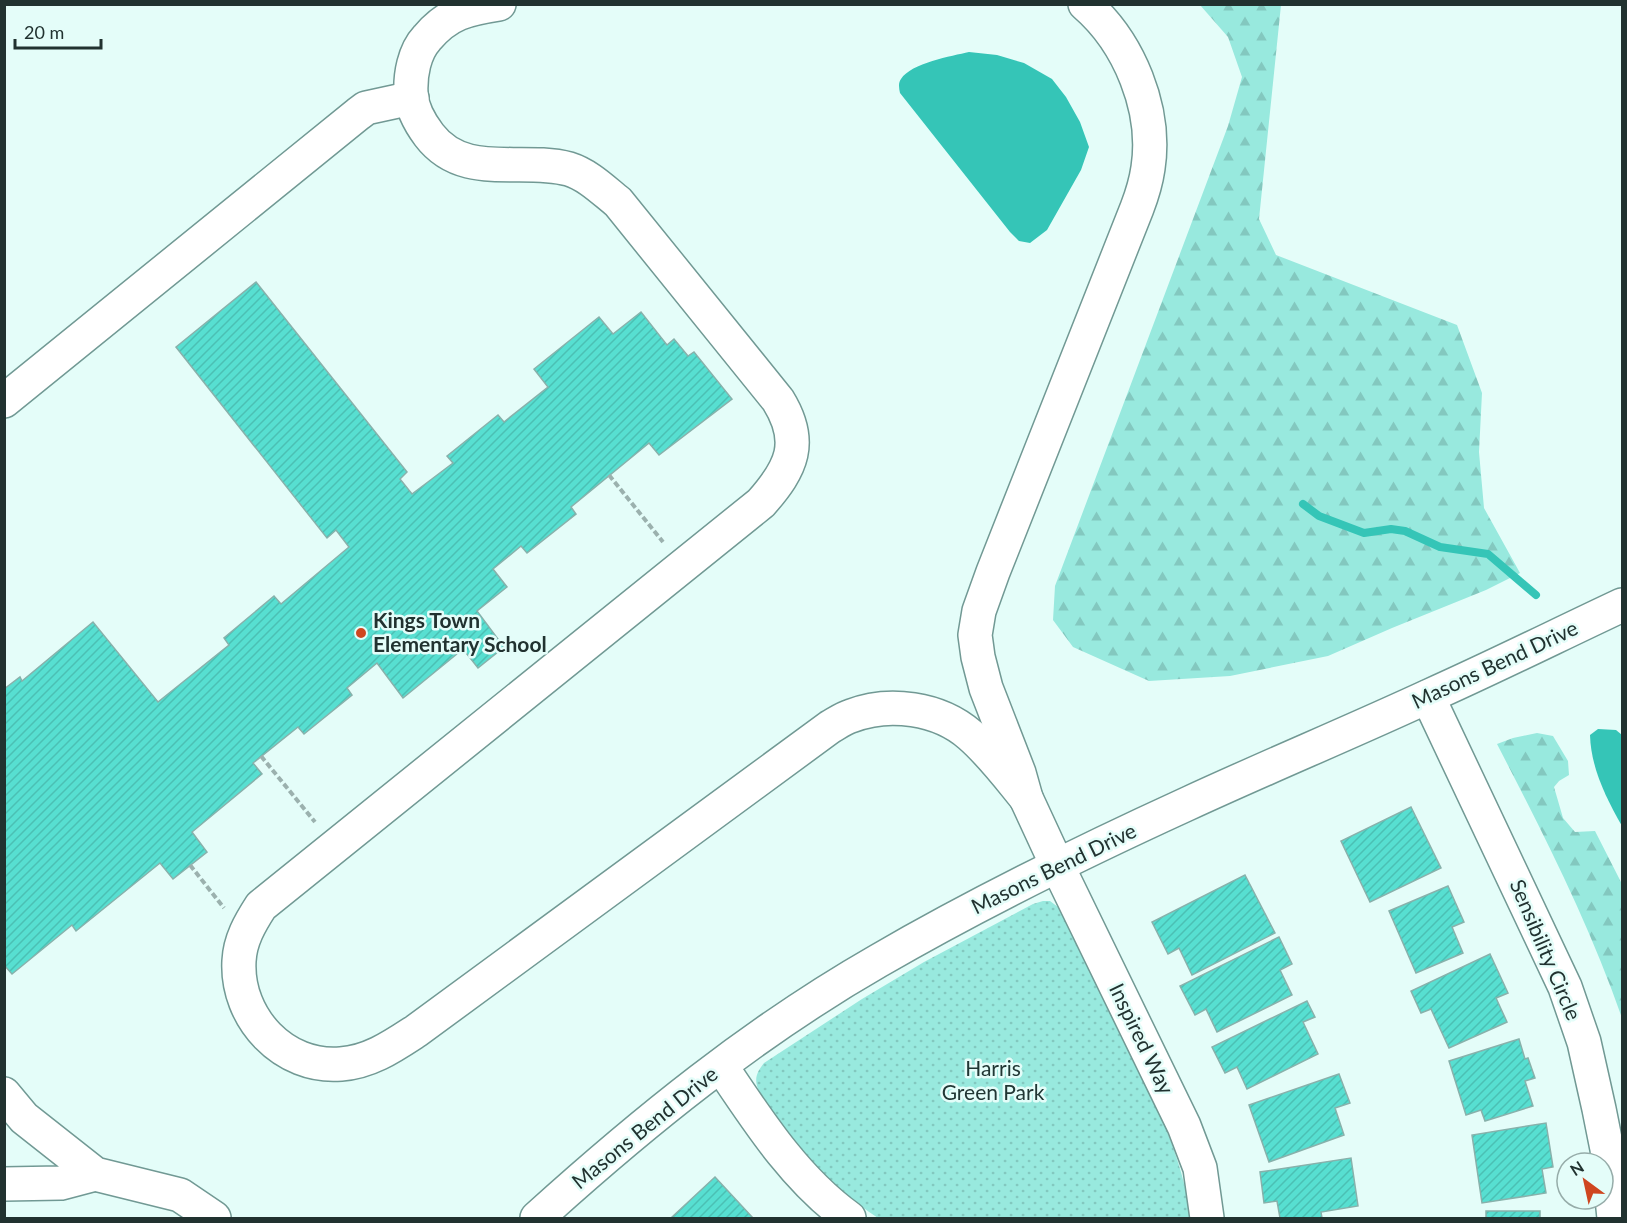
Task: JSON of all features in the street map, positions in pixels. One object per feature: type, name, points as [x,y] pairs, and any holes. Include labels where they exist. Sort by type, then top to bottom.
[{"type":"street","points":[[498,4],[453,14],[438,25],[423,42],[415,60],[411,82],[412,98],[422,126],[439,148],[458,159],[477,164],[549,165],[572,170],[595,182],[618,202],[778,400],[788,417],[792,447],[788,466],[776,486],[761,503],[261,906],[250,923],[239,960],[240,982],[245,1001],[254,1019],[269,1038],[283,1050],[302,1059],[321,1064],[341,1064],[362,1060],[384,1051],[416,1031],[830,727],[850,716],[870,710],[894,708],[937,715],[956,724],[970,735],[1026,798]]},
{"type":"street","points":[[1026,798],[978,657],[975,635],[979,610],[1137,208],[1149,166],[1147,119],[1134,72],[1109,30],[1085,4]]},
{"type":"street","points":[[4,401],[366,108],[412,98]]},
{"type":"street","name":"Masons Bend Drive","points":[[537,1218],[601,1160],[683,1094],[801,1009],[876,962],[971,909],[1057,866],[1187,804],[1428,697],[1623,604]]},
{"type":"street","name":"Sensibility Circle","points":[[1428,697],[1565,987],[1584,1042],[1599,1109],[1607,1149],[1614,1218]]},
{"type":"street","name":"Inspired Way","points":[[1026,798],[1184,1126],[1200,1168],[1207,1218]]},
{"type":"street","points":[[722,1066],[747,1104],[801,1175],[829,1204],[849,1218]]},
{"type":"street","points":[[4,1094],[24,1118],[96,1174],[180,1195],[214,1218]]},
{"type":"street","points":[[4,1184],[61,1183],[96,1174]]},
{"type":"path","points":[[609,475],[664,543]]},
{"type":"path","points":[[261,756],[315,822]]},
{"type":"path","points":[[190,865],[224,908]]},
{"type":"green space","points":[[1200,5],[1281,5],[1259,219],[1276,255],[1457,325],[1482,393],[1479,452],[1484,508],[1520,573],[1486,590],[1328,656],[1230,676],[1149,681],[1073,647],[1053,620],[1055,586],[1228,126],[1242,77],[1228,37]]},
{"type":"green space","points":[[1537,733],[1553,736],[1568,761],[1569,775],[1554,787],[1563,818],[1575,832],[1595,831],[1622,884],[1622,1018],[1580,913],[1497,744]]},
{"type":"green space","name":"Harris Green Park","points":[[1050,901],[1062,910],[1148,1089],[1174,1151],[1191,1218],[878,1218],[859,1205],[826,1176],[783,1127],[758,1089],[756,1078],[758,1072],[764,1063],[862,999],[924,962],[1033,904]]},
{"type":"shaded area","points":[[969,52],[997,55],[1024,63],[1052,79],[1066,97],[1080,122],[1089,147],[1081,170],[1047,230],[1030,243],[1019,241],[1010,232],[900,93],[900,81],[906,73],[922,64]]},
{"type":"shaded area","points":[[1598,729],[1616,730],[1622,735],[1622,826],[1605,794],[1593,759],[1590,735]]},
{"type":"building","name":"Kings Town Elementary School","points":[[256,282],[407,472],[400,479],[412,494],[453,463],[447,456],[498,415],[504,422],[548,387],[534,369],[599,317],[613,334],[641,312],[667,345],[674,339],[688,356],[694,352],[732,399],[659,455],[649,443],[571,507],[576,514],[527,553],[521,546],[493,569],[507,587],[477,611],[504,647],[478,668],[463,649],[403,698],[377,663],[347,688],[352,695],[304,734],[298,727],[253,763],[262,774],[192,832],[207,852],[173,879],[160,863],[76,931],[72,925],[12,974],[4,965],[4,689],[20,677],[22,681],[93,622],[158,702],[229,645],[224,638],[274,596],[281,604],[349,547],[336,530],[327,538],[176,347]]},
{"type":"building","points":[[1411,807],[1441,868],[1370,902],[1341,841]]},
{"type":"building","points":[[1245,875],[1275,933],[1192,975],[1179,948],[1168,954],[1152,922]]},
{"type":"building","points":[[1448,886],[1464,922],[1452,927],[1463,953],[1416,973],[1389,911]]},
{"type":"building","points":[[1279,937],[1292,964],[1280,970],[1292,995],[1217,1032],[1206,1009],[1195,1015],[1180,986]]},
{"type":"building","points":[[1490,954],[1508,993],[1496,998],[1507,1022],[1449,1048],[1431,1009],[1421,1013],[1411,991]]},
{"type":"building","points":[[1307,1001],[1315,1017],[1303,1022],[1318,1054],[1247,1089],[1237,1067],[1225,1073],[1212,1047]]},
{"type":"building","points":[[1519,1039],[1525,1059],[1528,1058],[1535,1078],[1525,1081],[1533,1106],[1485,1121],[1481,1110],[1466,1115],[1449,1061]]},
{"type":"building","points":[[1339,1074],[1350,1103],[1335,1108],[1344,1135],[1269,1162],[1249,1105]]},
{"type":"building","points":[[1546,1123],[1553,1167],[1542,1169],[1546,1193],[1482,1203],[1472,1135]]},
{"type":"building","points":[[1351,1158],[1358,1206],[1321,1212],[1322,1218],[1280,1218],[1277,1201],[1264,1203],[1260,1172]]},
{"type":"building","points":[[715,1177],[753,1218],[671,1218]]},
{"type":"building","points":[[1486,1211],[1540,1211],[1540,1218],[1486,1218]]},
{"type":"waterway","points":[[1303,504],[1319,516],[1364,533],[1391,529],[1405,531],[1440,547],[1488,554],[1536,595]]},
{"type":"place","name":"Kings Town Elementary School","points":[[361,633]]}]
